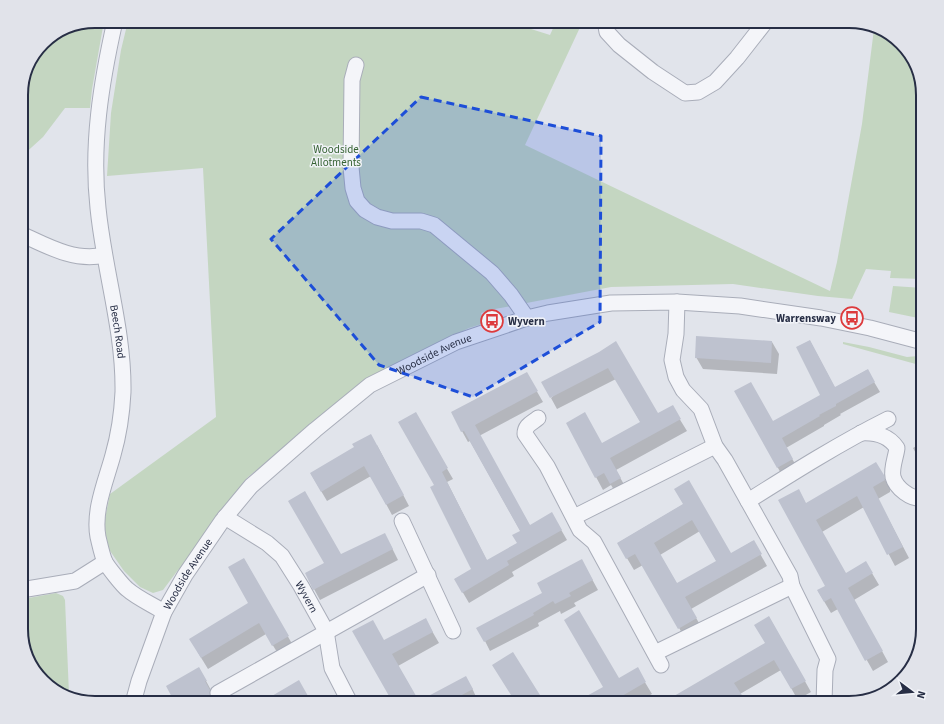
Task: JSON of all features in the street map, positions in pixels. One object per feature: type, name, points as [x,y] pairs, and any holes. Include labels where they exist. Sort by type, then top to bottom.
[{"type":"street","name":"Beech Road","points":[[113,28],[106,59],[97,119],[96,173],[98,208],[104,255],[122,348],[123,372],[120,422],[97,518],[98,537],[106,562],[127,589],[164,612]]},
{"type":"street","points":[[606,28],[607,32],[619,44],[653,72],[685,93],[698,92],[715,82],[737,58],[761,28]]},
{"type":"street","points":[[356,65],[352,80],[351,167],[353,188],[358,202],[365,210],[376,217],[392,221],[420,221],[434,225],[492,273],[511,295],[527,318]]},
{"type":"street","points":[[28,238],[59,252],[77,256],[98,257],[104,255]]},
{"type":"street","points":[[677,302],[676,334],[672,360],[676,377],[682,390],[701,410],[715,446],[725,460],[790,576],[792,586],[828,659],[825,670],[824,696]]},
{"type":"street","name":"Woodside Avenue","points":[[135,696],[164,612],[185,575],[225,517],[257,481],[315,430],[370,385],[456,342],[527,318],[555,312],[611,304],[677,302],[740,306],[821,318],[870,328],[916,340]]},
{"type":"street","points":[[538,418],[527,426],[524,434],[547,466],[577,524],[594,542],[658,659],[792,586]]},
{"type":"street","points":[[748,501],[808,463],[888,419]]},
{"type":"street","points":[[861,433],[872,432],[893,442],[897,448],[893,467],[893,477],[900,488],[910,496],[916,498]]},
{"type":"street","points":[[577,524],[715,446]]},
{"type":"street","name":"Wyvern","points":[[225,517],[267,543],[282,556],[301,586],[326,632],[332,668],[346,696]]},
{"type":"street","points":[[402,521],[453,631]]},
{"type":"street","points":[[28,589],[75,580],[106,562]]},
{"type":"street","points":[[218,693],[428,575]]},
{"type":"highlighted area","points":[[421,97],[601,136],[600,322],[473,397],[379,365],[271,239]]},
{"type":"green space","points":[[103,28],[90,108],[65,108],[43,137],[28,151],[28,90],[30,78],[35,65],[42,54],[61,37],[82,29]]},
{"type":"green space","name":"Woodside Allotments","points":[[126,28],[528,28],[550,35],[553,28],[580,28],[525,145],[830,291],[837,262],[862,124],[874,33],[890,42],[905,58],[915,82],[916,279],[890,278],[891,271],[866,269],[852,299],[818,296],[733,284],[611,287],[481,313],[485,323],[469,328],[376,374],[248,477],[197,544],[184,566],[178,570],[163,590],[153,593],[140,587],[124,571],[108,548],[104,523],[110,494],[216,417],[203,168],[107,176],[111,113],[121,50]]},
{"type":"green space","points":[[893,286],[916,288],[916,318],[889,312]]},
{"type":"green space","points":[[843,342],[869,347],[907,357],[916,356],[916,364],[843,344]]},
{"type":"green space","points":[[56,593],[63,596],[65,600],[69,690],[54,682],[37,663],[29,642],[28,598]]},
{"type":"building","points":[[696,336],[772,341],[771,363],[695,358]]},
{"type":"building","points":[[810,340],[835,387],[868,369],[875,382],[836,404],[836,406],[782,438],[793,459],[777,468],[734,391],[751,382],[773,421],[820,395],[796,347]]},
{"type":"building","points":[[616,341],[658,413],[673,405],[681,419],[610,458],[621,478],[610,484],[604,473],[595,478],[566,423],[585,412],[602,443],[640,422],[608,368],[550,398],[541,382],[599,352]]},
{"type":"building","points":[[527,372],[538,391],[475,425],[530,525],[552,512],[562,530],[507,561],[509,565],[462,593],[454,579],[471,569],[430,487],[434,485],[398,422],[416,412],[448,468],[442,472],[487,560],[517,543],[512,535],[520,531],[464,431],[461,432],[451,412]]},
{"type":"building","points":[[371,434],[404,495],[386,505],[364,466],[321,492],[310,473],[354,447],[352,444]]},
{"type":"building","points":[[876,462],[884,475],[885,480],[873,487],[903,547],[887,555],[857,496],[816,520],[846,573],[866,561],[873,573],[848,588],[883,651],[865,661],[831,598],[824,602],[817,590],[825,586],[778,500],[799,489],[806,503]]},
{"type":"building","points":[[689,480],[731,553],[754,540],[762,554],[685,597],[697,618],[678,629],[635,554],[626,559],[617,543],[683,504],[674,489]],"holes":[[[692,520],[716,561],[677,583],[654,543]]]},
{"type":"building","points":[[305,491],[341,554],[385,533],[393,549],[313,590],[305,573],[324,563],[288,501]]},
{"type":"building","points":[[244,558],[289,636],[272,646],[259,623],[201,658],[189,639],[248,603],[228,567]]},
{"type":"building","points":[[582,559],[593,580],[569,593],[571,596],[555,604],[553,601],[533,613],[534,615],[484,642],[476,628],[542,593],[537,583]]},
{"type":"building","points":[[579,610],[619,678],[638,667],[646,682],[622,696],[587,696],[603,687],[564,620]]},
{"type":"building","points":[[769,616],[806,681],[791,689],[774,660],[734,683],[742,696],[674,696],[765,643],[754,625]]},
{"type":"building","points":[[426,618],[433,632],[392,654],[416,696],[389,696],[352,631],[373,620],[384,640]]},
{"type":"building","points":[[513,652],[541,696],[512,696],[492,665]]},
{"type":"building","points":[[199,667],[207,681],[205,681],[210,690],[210,696],[171,696],[166,686]]},
{"type":"building","points":[[466,676],[473,689],[460,696],[428,696]]},
{"type":"building","points":[[299,680],[308,696],[272,696]]},
{"type":"place","name":"Warrensway","points":[[852,318]]},
{"type":"place","name":"Wyvern","points":[[492,321]]}]
